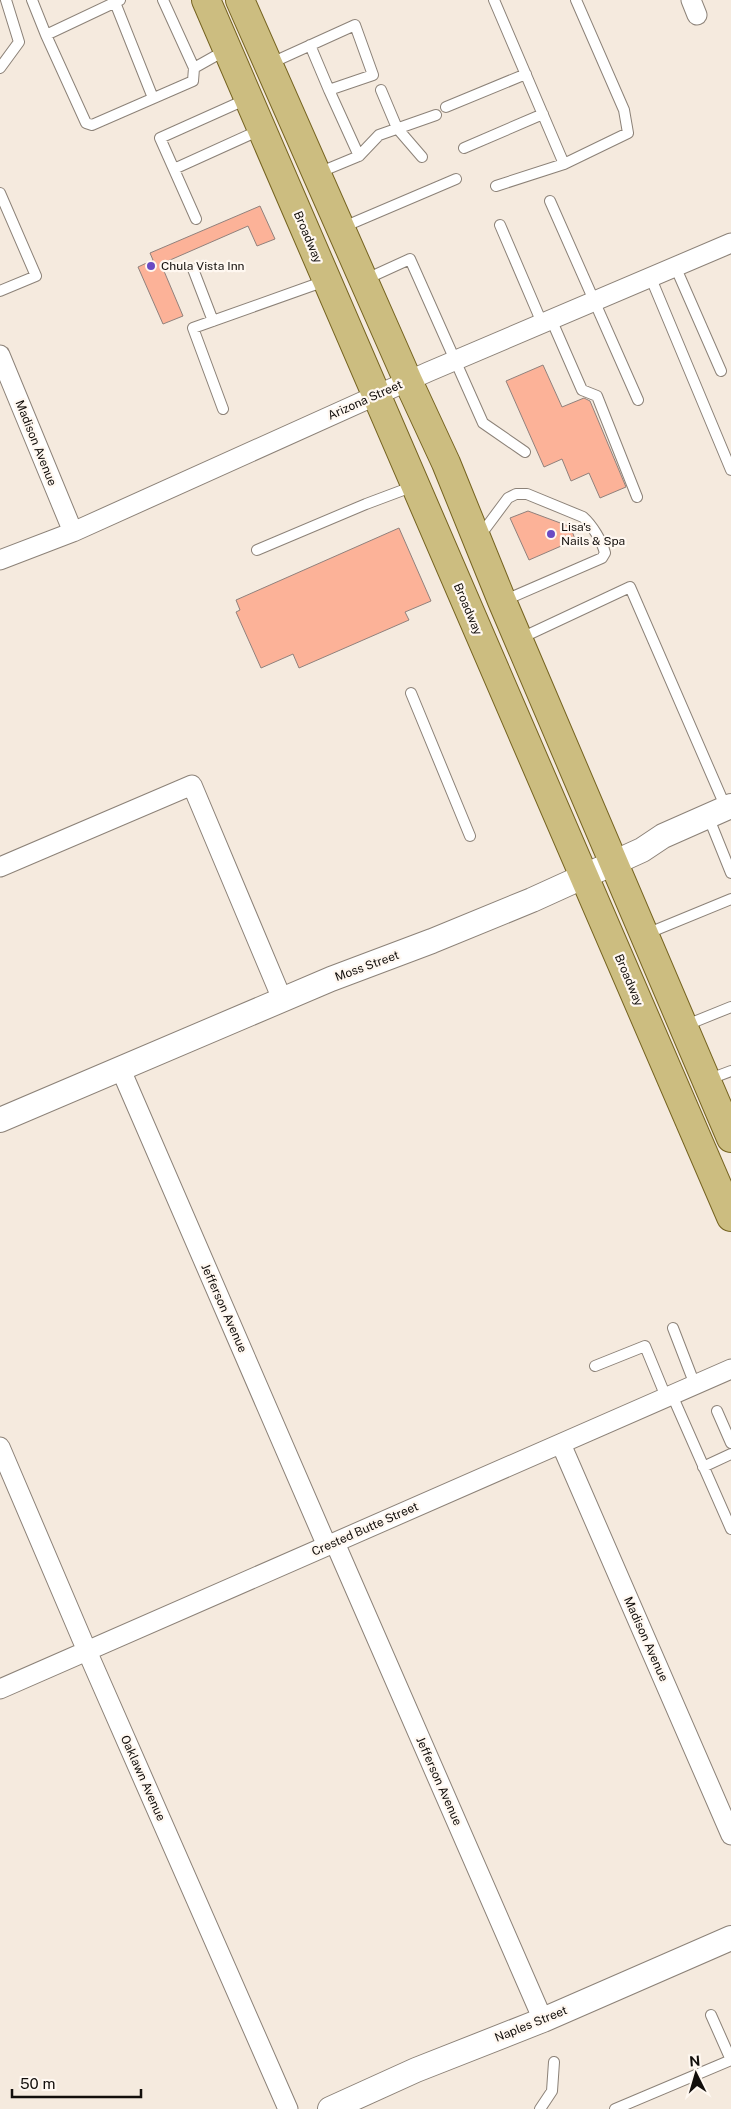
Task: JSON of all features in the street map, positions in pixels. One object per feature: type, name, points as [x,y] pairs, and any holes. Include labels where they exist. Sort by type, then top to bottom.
[{"type":"main road","name":"Broadway","points":[[206,0],[414,486],[731,1216]]},
{"type":"main road","points":[[243,1],[268,65],[446,463],[502,602],[683,1026],[719,1076],[731,1138]]},
{"type":"street","name":"Arizona Street","points":[[0,560],[73,532],[408,381],[731,243]]},
{"type":"street","name":"Madison Avenue","points":[[0,355],[73,532]]},
{"type":"street","points":[[0,867],[192,785],[282,998]]},
{"type":"street","name":"Moss Street","points":[[0,1120],[121,1070],[282,998],[432,941],[532,900],[642,850],[663,836],[722,810]]},
{"type":"street","name":"Jefferson Avenue","points":[[121,1070],[543,2020]]},
{"type":"street","name":"Crested Butte Street","points":[[0,1689],[731,1369]]},
{"type":"street","name":"Madison Avenue","points":[[561,1444],[731,1835]]},
{"type":"street","name":"Oaklawn Avenue","points":[[0,1447],[87,1651],[288,2109]]},
{"type":"street","name":"Naples Street","points":[[330,2109],[416,2070],[543,2020],[731,1938]]},
{"type":"lane","points":[[0,68],[19,42],[6,0]]},
{"type":"lane","points":[[32,0],[86,123],[92,125],[192,81],[194,68],[163,0]]},
{"type":"lane","points":[[494,0],[564,164]]},
{"type":"lane","points":[[496,186],[564,164],[628,133],[624,110],[576,0]]},
{"type":"lane","points":[[46,34],[116,1],[153,98]]},
{"type":"lane","points":[[268,65],[355,25],[373,74],[329,90]]},
{"type":"lane","points":[[310,45],[359,156]]},
{"type":"lane","points":[[194,68],[227,50]]},
{"type":"lane","points":[[446,107],[526,74]]},
{"type":"lane","points":[[381,90],[397,128],[422,157]]},
{"type":"lane","points":[[196,220],[160,138],[248,99]]},
{"type":"lane","points":[[464,148],[543,114]]},
{"type":"lane","points":[[316,173],[359,156],[379,135],[436,115]]},
{"type":"lane","points":[[174,169],[262,129]]},
{"type":"lane","points":[[340,228],[456,179]]},
{"type":"lane","points":[[0,193],[36,276],[1,287]]},
{"type":"lane","points":[[550,200],[638,400]]},
{"type":"lane","points":[[500,225],[546,321],[582,390],[597,396],[637,497]]},
{"type":"lane","points":[[363,280],[410,259],[454,361],[484,423],[525,452]]},
{"type":"lane","points":[[675,266],[721,371]]},
{"type":"lane","points":[[193,269],[213,321]]},
{"type":"lane","points":[[650,276],[731,470]]},
{"type":"lane","points":[[224,410],[193,328],[326,281]]},
{"type":"lane","points":[[257,550],[414,486]]},
{"type":"lane","points":[[477,539],[508,498],[516,494],[527,494],[583,517],[587,520],[606,553],[602,558],[502,602]]},
{"type":"lane","points":[[519,640],[630,587],[722,810],[731,873]]},
{"type":"lane","points":[[411,693],[470,836]]},
{"type":"lane","points":[[644,935],[731,899]]},
{"type":"lane","points":[[683,1026],[731,1007]]},
{"type":"lane","points":[[673,1328],[695,1385]]},
{"type":"lane","points":[[595,1366],[645,1346],[703,1466],[727,1507],[731,1530]]},
{"type":"lane","points":[[717,1411],[731,1443]]},
{"type":"lane","points":[[703,1466],[731,1454]]},
{"type":"lane","points":[[615,2109],[731,2060],[711,2015]]},
{"type":"lane","points":[[540,2109],[552,2091],[554,2062]]},
{"type":"building","name":"Chula Vista Inn","points":[[260,206],[275,239],[257,246],[248,226],[161,264],[183,316],[163,324],[138,267],[153,260],[150,253]]},
{"type":"building","points":[[543,365],[562,407],[584,398],[590,401],[626,487],[600,498],[589,473],[571,481],[562,459],[544,467],[506,381]]},
{"type":"building","points":[[528,511],[571,527],[575,540],[529,560],[510,518]]},
{"type":"building","points":[[399,528],[431,601],[405,612],[409,620],[299,668],[293,654],[261,668],[236,612],[240,610],[236,600]]},
{"type":"place","name":"Chula Vista Inn","points":[[151,266]]},
{"type":"place","name":"Lisa's Nails & Spa","points":[[551,534]]}]
